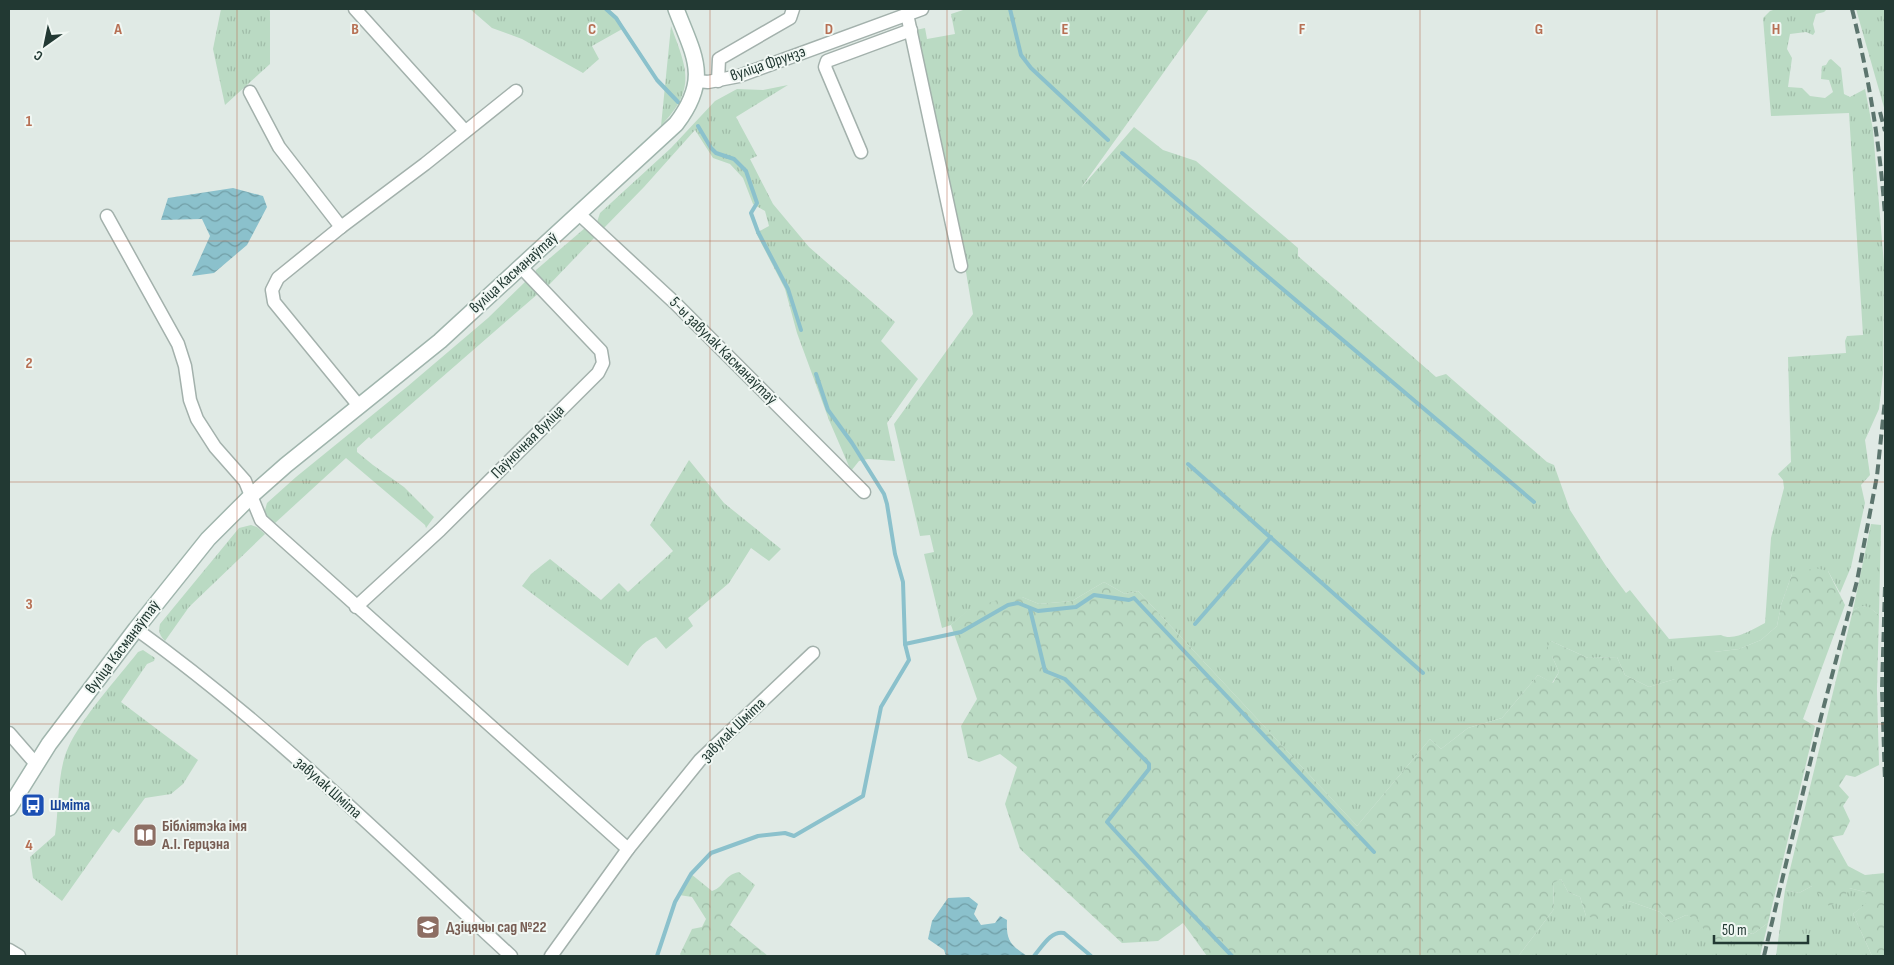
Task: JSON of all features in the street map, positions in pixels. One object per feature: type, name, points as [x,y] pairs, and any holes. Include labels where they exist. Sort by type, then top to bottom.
[{"type":"main road","name":"вуліца Касманаўтаў","points":[[9,808],[49,744],[136,629],[208,539],[251,496],[440,341],[676,124],[688,109],[694,96],[697,81],[694,55],[676,9]]},
{"type":"street","points":[[355,9],[465,131]]},
{"type":"street","points":[[718,81],[719,59],[790,18],[793,9]]},
{"type":"street","name":"вуліца Фрунзэ","points":[[697,81],[718,81],[739,76],[922,9]]},
{"type":"street","points":[[907,14],[961,266]]},
{"type":"street","points":[[861,152],[825,66],[827,61],[911,30]]},
{"type":"street","points":[[359,406],[274,302],[272,290],[278,278],[516,91]]},
{"type":"street","points":[[250,92],[279,147],[341,227]]},
{"type":"street","name":"5-ы завулак Касманаўтаў","points":[[579,214],[675,303],[864,492]]},
{"type":"street","points":[[107,216],[178,344],[185,366],[190,400],[197,419],[216,447],[245,481],[261,520],[628,849]]},
{"type":"street","name":"Паўночная вуліца","points":[[356,607],[440,530],[598,373],[603,363],[601,351],[521,267]]},
{"type":"street","name":"завулак Шміта","points":[[136,629],[182,662],[251,719],[511,956]]},
{"type":"street","name":"завулак Шміта","points":[[551,956],[628,849],[700,760],[813,654]]},
{"type":"street","points":[[9,733],[36,764]]},
{"type":"street","points":[[9,950],[19,956]]},
{"type":"green space","points":[[221,9],[269,9],[270,11],[270,64],[225,105],[213,49]]},
{"type":"green space","points":[[470,9],[609,9],[618,17],[624,28],[592,46],[599,59],[583,73],[522,39],[492,28]]},
{"type":"green space","points":[[966,9],[1209,9],[1081,188],[1134,127],[1163,150],[1196,161],[1298,248],[1298,256],[1436,377],[1446,374],[1547,462],[1554,465],[1570,510],[1606,566],[1626,593],[1630,590],[1669,639],[1721,635],[1732,637],[1743,634],[1765,623],[1771,538],[1784,488],[1783,480],[1778,474],[1791,462],[1788,357],[1846,353],[1845,341],[1847,336],[1863,335],[1849,113],[1771,116],[1763,18],[1770,11],[1776,9],[1827,9],[1816,14],[1813,24],[1815,32],[1813,35],[1806,32],[1790,34],[1787,49],[1792,58],[1788,87],[1802,88],[1810,96],[1825,98],[1833,92],[1829,80],[1821,79],[1822,66],[1826,65],[1831,59],[1841,68],[1844,94],[1850,97],[1865,89],[1873,130],[1884,265],[1883,374],[1879,409],[1865,440],[1870,475],[1861,485],[1865,503],[1851,567],[1840,593],[1828,571],[1792,574],[1781,605],[1777,626],[1761,640],[1739,649],[1714,652],[1675,679],[1649,687],[1625,675],[1617,657],[1588,658],[1551,641],[1552,656],[1559,672],[1552,683],[1538,675],[1502,718],[1468,728],[1441,749],[1430,739],[1357,826],[1138,591],[1125,594],[1104,582],[1072,601],[1039,604],[1022,597],[969,610],[951,625],[942,628],[924,554],[934,552],[930,535],[920,536],[894,424],[973,314],[962,248],[916,30],[925,28],[927,39],[955,34],[951,14]]},
{"type":"green space","points":[[1856,9],[1885,9],[1885,111]]},
{"type":"green space","points":[[671,26],[681,55],[686,78],[680,101],[661,126]]},
{"type":"green space","points":[[788,85],[736,117],[757,156],[750,159],[773,204],[809,247],[895,322],[881,341],[918,379],[887,423],[895,461],[868,459],[859,461],[851,471],[829,420],[797,333],[785,289],[756,233],[769,226],[765,211],[753,204],[743,178],[730,164],[713,158],[695,130],[602,230],[597,222],[600,213],[671,148],[715,101],[737,89],[763,90]]},
{"type":"green space","points":[[585,228],[597,235],[546,288],[535,274],[536,270]]},
{"type":"green space","points":[[526,281],[540,292],[371,439],[369,437],[357,448],[357,452],[404,487],[434,517],[426,528],[425,525],[346,458],[274,524],[265,516],[267,503],[488,318]]},
{"type":"green space","points":[[689,460],[724,503],[781,549],[769,561],[751,548],[729,583],[688,618],[693,626],[666,649],[656,637],[651,639],[636,653],[628,666],[522,586],[531,574],[550,559],[601,600],[619,583],[628,592],[673,551],[650,525]]},
{"type":"green space","points":[[1871,524],[1881,525],[1879,615],[1864,606],[1853,610]]},
{"type":"green space","points":[[251,525],[257,527],[265,534],[189,607],[165,641],[160,634],[160,624],[239,528]]},
{"type":"green space","points":[[1815,568],[1828,571],[1845,605],[1803,719],[1815,726],[1768,923],[1753,934],[1732,927],[1722,940],[1709,938],[1698,920],[1686,915],[1671,922],[1660,912],[1629,901],[1605,921],[1586,916],[1580,897],[1568,892],[1561,879],[1553,883],[1554,909],[1519,956],[1207,956],[1183,923],[1158,941],[1122,943],[1020,849],[1005,804],[1017,767],[1000,754],[979,762],[968,758],[961,726],[977,699],[951,625],[968,610],[1003,598],[1022,597],[1039,604],[1072,601],[1104,582],[1125,594],[1138,591],[1357,826],[1430,739],[1441,749],[1468,728],[1502,718],[1538,675],[1553,683],[1559,672],[1552,656],[1545,651],[1551,641],[1588,658],[1617,657],[1625,675],[1649,687],[1675,679],[1672,661],[1683,652],[1714,652],[1739,649],[1761,640],[1777,626],[1781,605],[1792,574]]},
{"type":"green space","points":[[1861,606],[1869,607],[1879,615],[1877,689],[1879,765],[1855,777],[1846,775],[1839,786],[1849,797],[1843,806],[1850,821],[1843,835],[1832,837],[1848,866],[1865,875],[1885,873],[1885,956],[1872,956],[1853,914],[1868,902],[1865,892],[1849,888],[1843,900],[1829,906],[1812,886],[1799,893],[1785,890],[1853,610]]},
{"type":"green space","points":[[143,650],[155,658],[154,661],[147,664],[121,702],[198,760],[183,784],[171,794],[145,798],[119,833],[113,829],[62,901],[33,878],[30,857],[55,835],[62,768],[64,758],[74,736],[110,686],[138,652]]},
{"type":"green space","points":[[739,872],[755,885],[730,925],[768,956],[681,956],[680,954],[692,929],[702,927],[706,919],[692,897],[679,895],[691,874],[712,891],[727,878]]},
{"type":"green space","points":[[1561,879],[1568,892],[1580,897],[1586,916],[1629,901],[1660,912],[1671,922],[1686,915],[1753,934],[1768,923],[1760,956],[1519,956],[1554,909],[1553,882]]},
{"type":"green space","points":[[1812,886],[1849,888],[1865,892],[1869,902],[1853,914],[1872,956],[1776,956],[1785,890],[1799,893]]},
{"type":"water","points":[[233,188],[263,196],[267,207],[247,245],[214,273],[192,276],[210,236],[202,219],[161,220],[168,198]]},
{"type":"water","points":[[969,897],[978,904],[974,914],[981,925],[995,923],[1000,916],[1007,920],[1007,933],[1010,941],[1027,956],[946,956],[944,950],[928,939],[932,921],[948,898]]},
{"type":"waterway","points":[[606,9],[616,18],[657,80],[678,102]]},
{"type":"waterway","points":[[1010,9],[1021,55],[1031,68],[1108,140]]},
{"type":"waterway","points":[[698,126],[716,153],[734,159],[746,171],[757,203],[751,213],[758,232],[788,289],[801,330]]},
{"type":"waterway","points":[[1122,153],[1534,502]]},
{"type":"waterway","points":[[657,956],[675,902],[691,874],[711,853],[758,836],[785,833],[794,836],[863,796],[881,707],[909,660],[905,644],[903,582],[895,554],[884,494],[852,443],[828,410],[816,374]]},
{"type":"waterway","points":[[1188,464],[1423,673]]},
{"type":"waterway","points":[[1195,624],[1271,537]]},
{"type":"waterway","points":[[905,644],[961,632],[1008,605],[1018,603],[1038,611],[1076,607],[1094,595],[1129,600],[1134,598],[1374,852]]},
{"type":"waterway","points":[[1030,609],[1045,671],[1065,679],[1149,764],[1149,769],[1107,822],[1232,956]]},
{"type":"waterway","points":[[1034,956],[1047,940],[1059,933],[1064,933],[1091,956]]},
{"type":"railway","points":[[1852,9],[1873,111],[1885,216]]},
{"type":"railway","points":[[1880,112],[1885,131]]},
{"type":"railway","points":[[1764,956],[1821,717],[1857,581],[1877,476],[1885,400]]},
{"type":"railway","points":[[1885,587],[1882,689],[1885,781]]},
{"type":"place","name":"Шміта","points":[[33,805]]},
{"type":"place","name":"Бібліятэка імя А.І. Герцэна","points":[[145,835]]},
{"type":"place","name":"Дзіцячы сад №22","points":[[428,927]]}]
